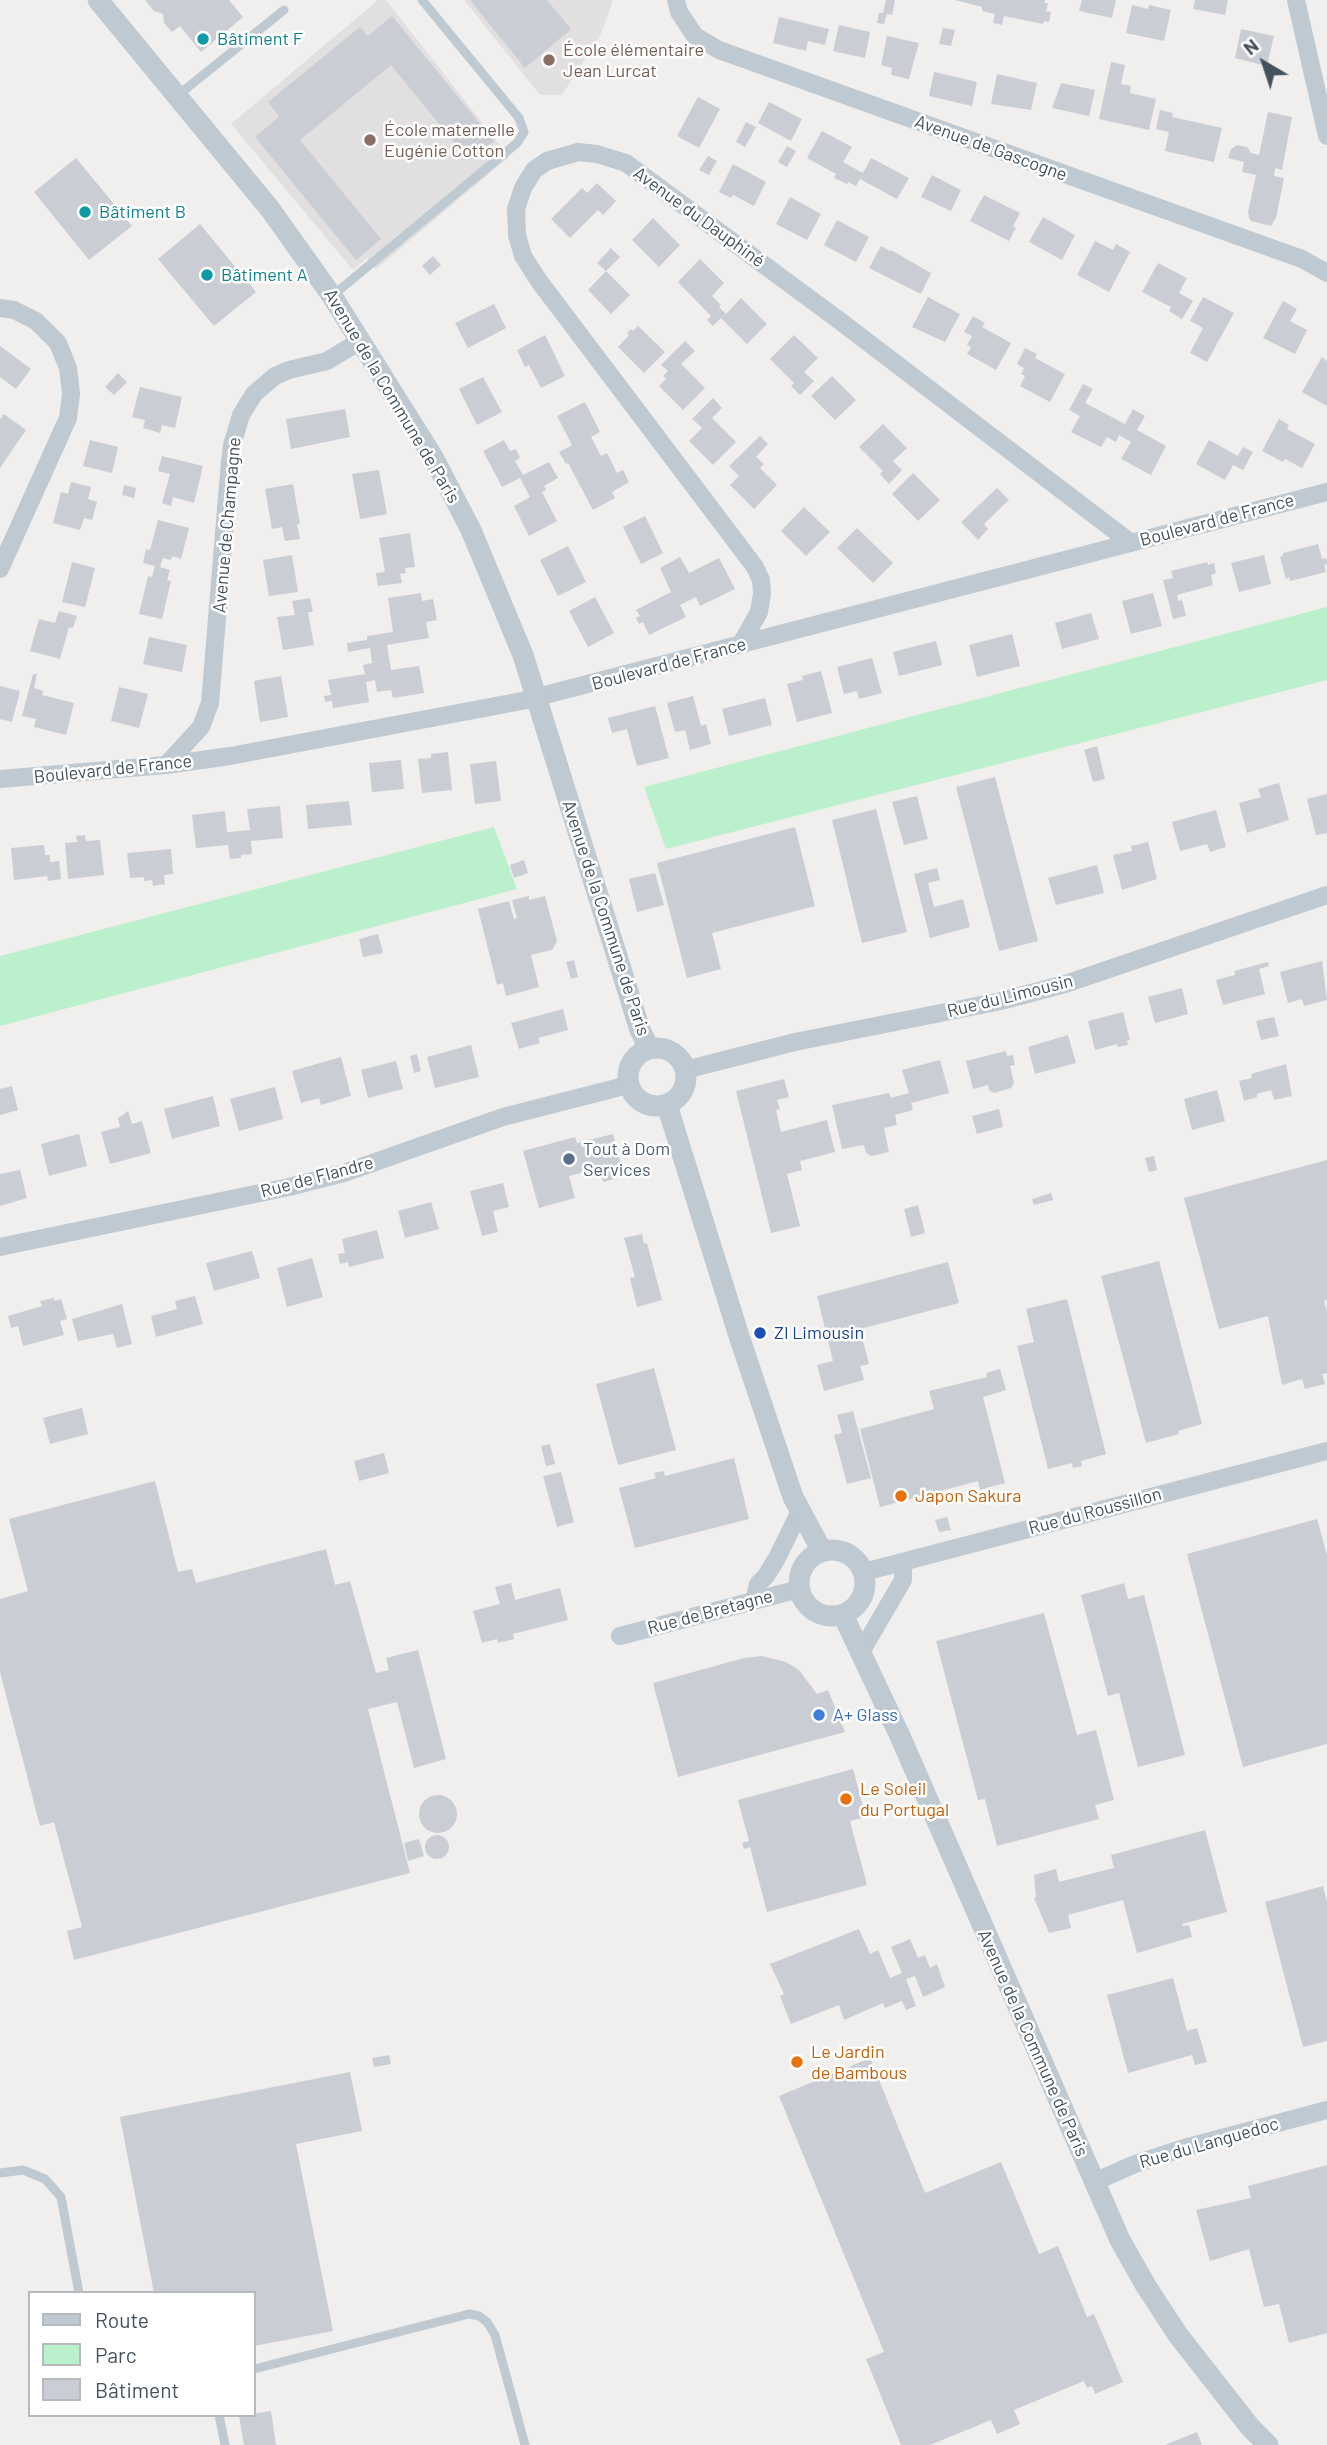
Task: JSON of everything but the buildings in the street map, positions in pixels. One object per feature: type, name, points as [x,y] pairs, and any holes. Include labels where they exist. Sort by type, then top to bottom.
[{"type":"street","name":"Avenue de la Commune de Paris","points":[[98,0],[270,209],[332,296],[433,457],[471,530],[523,655],[640,1030],[649,1048]]},
{"type":"street","name":"Avenue de Gascogne","points":[[676,0],[695,36],[719,50],[1302,259],[1327,272]]},
{"type":"street","points":[[1296,0],[1327,135]]},
{"type":"street","name":"Avenue du Dauphiné","points":[[741,644],[759,612],[761,580],[755,567],[539,281],[523,256],[517,235],[516,209],[523,187],[534,170],[547,161],[578,152],[597,153],[626,163],[1131,542]]},
{"type":"street","points":[[0,308],[14,310],[36,321],[58,343],[68,368],[71,394],[68,418],[0,569]]},
{"type":"street","name":"Avenue de Champagne","points":[[166,765],[201,727],[210,703],[230,461],[241,415],[254,394],[275,376],[327,361],[360,341]]},
{"type":"street","name":"Boulevard de France","points":[[2,778],[230,757],[535,698],[1327,492]]},
{"type":"street","name":"Rue du Limousin","points":[[685,1070],[794,1042],[1001,1001],[1077,979],[1327,895]]},
{"type":"street","points":[[649,1048],[672,1051],[678,1056],[685,1070],[684,1087],[667,1105],[648,1105],[639,1101],[628,1085],[627,1076],[634,1058],[649,1048]]},
{"type":"street","name":"Rue de Flandre","points":[[0,1247],[289,1187],[344,1173],[503,1117],[628,1085]]},
{"type":"street","points":[[667,1105],[793,1497],[822,1551]]},
{"type":"street","name":"Rue du Roussillon","points":[[864,1572],[1327,1451]]},
{"type":"street","points":[[754,1601],[758,1584],[777,1558],[800,1511]]},
{"type":"street","points":[[822,1551],[847,1553],[857,1561],[864,1572],[866,1585],[862,1598],[855,1608],[843,1615],[829,1616],[815,1612],[805,1602],[799,1589],[799,1577],[804,1566],[811,1557],[822,1551]]},
{"type":"street","points":[[861,1652],[903,1580],[903,1563]]},
{"type":"street","name":"Rue de Bretagne","points":[[620,1636],[799,1589]]},
{"type":"street","name":"Avenue de la Commune de Paris","points":[[843,1615],[900,1737],[1120,2240],[1178,2335],[1250,2427],[1268,2445]]},
{"type":"street","name":"Rue du Languedoc","points":[[1094,2182],[1184,2148],[1327,2110]]},
{"type":"lane","points":[[332,296],[517,143],[524,132],[519,118],[422,0]]},
{"type":"lane","points":[[177,96],[284,10]]},
{"type":"lane","points":[[0,2172],[23,2170],[45,2179],[61,2197],[79,2291]]},
{"type":"lane","points":[[256,2369],[469,2314],[479,2316],[487,2322],[495,2335],[524,2445]]},
{"type":"lane","points":[[219,2417],[225,2445]]},
{"type":"shaded area","name":"École maternelle Eugénie Cotton","points":[[378,0],[386,0],[509,157],[376,269],[367,258],[353,270],[231,124]]},
{"type":"shaded area","name":"École élémentaire Jean Lurcat","points":[[464,0],[613,0],[601,34],[562,95],[540,95]]},
{"type":"green space","points":[[1327,607],[1327,680],[666,849],[644,787]]},
{"type":"green space","points":[[494,827],[517,889],[0,1026],[0,956]]},
{"type":"place","name":"Bâtiment F","points":[[203,39]]},
{"type":"place","name":"École élémentaire Jean Lurcat","points":[[549,60]]},
{"type":"place","name":"École maternelle Eugénie Cotton","points":[[370,140]]},
{"type":"place","name":"Bâtiment B","points":[[85,212]]},
{"type":"place","name":"Bâtiment A","points":[[207,275]]},
{"type":"place","name":"Tout à Dom Services","points":[[569,1159]]},
{"type":"place","name":"ZI Limousin","points":[[760,1333]]},
{"type":"place","name":"Japon Sakura","points":[[901,1496]]},
{"type":"place","name":"A+ Glass","points":[[819,1715]]},
{"type":"place","name":"Le Soleil du Portugal","points":[[846,1799]]},
{"type":"place","name":"Le Jardin de Bambous","points":[[797,2062]]}]
